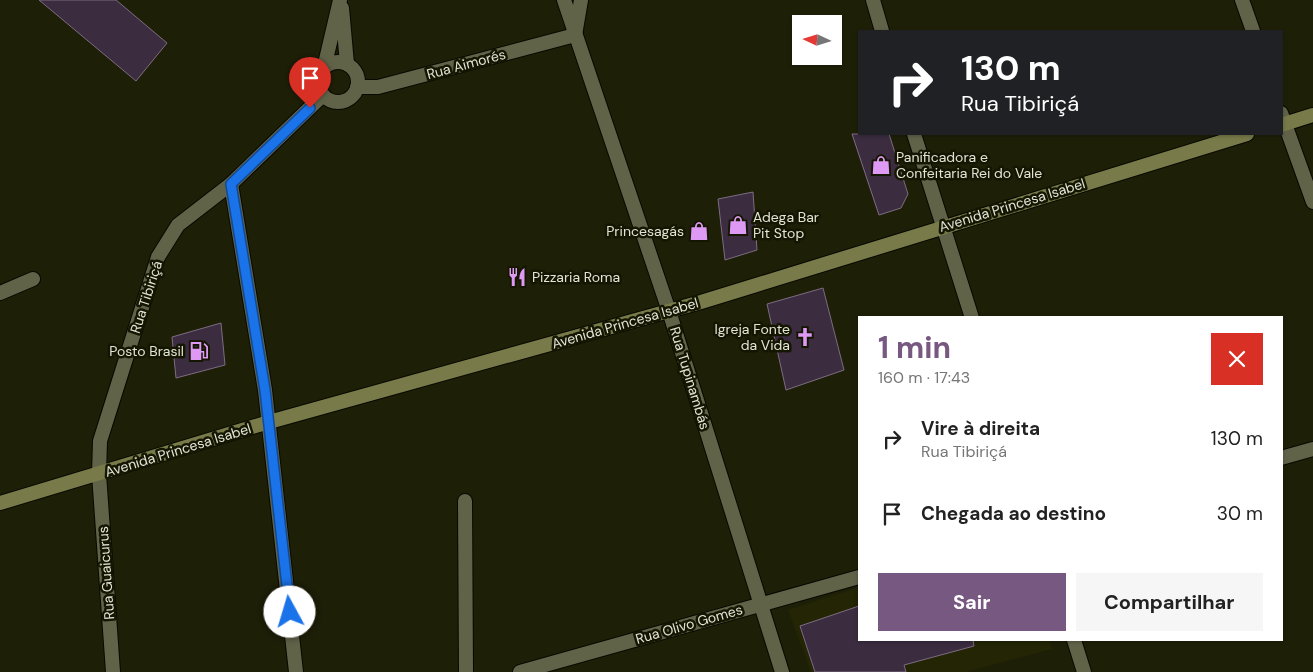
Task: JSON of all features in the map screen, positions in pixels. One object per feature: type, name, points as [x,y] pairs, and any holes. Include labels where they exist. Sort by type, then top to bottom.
[{"type":"main road","points":[[1283,121],[1313,115]]},
{"type":"main road","name":"Avenida Princesa Isabel","points":[[0,503],[269,422],[669,311],[1244,135]]},
{"type":"street","points":[[340,0],[347,64],[356,74],[357,87],[351,97],[340,102],[334,102],[320,91],[318,79],[324,68],[340,0]]},
{"type":"street","name":"Rua Tupinambás","points":[[564,0],[669,311],[782,672]]},
{"type":"street","points":[[575,35],[581,0]]},
{"type":"street","points":[[873,0],[882,30]]},
{"type":"street","points":[[1242,0],[1252,30]]},
{"type":"street","name":"Rua Aimorés","points":[[357,87],[378,87],[575,35]]},
{"type":"street","points":[[324,68],[335,62],[347,64]]},
{"type":"street","name":"Rua Tibiriçá","points":[[99,474],[100,441],[158,257],[178,225],[231,184],[324,96]]},
{"type":"street","points":[[1283,124],[1313,202]]},
{"type":"street","points":[[914,135],[971,316]]},
{"type":"street","points":[[231,184],[269,422],[296,672]]},
{"type":"street","points":[[0,293],[33,279]]},
{"type":"street","points":[[1283,457],[1313,449]]},
{"type":"street","name":"Rua Guaicurus","points":[[99,474],[113,672]]},
{"type":"street","points":[[465,501],[466,672]]},
{"type":"street","name":"Rua Olivo Gomes","points":[[520,672],[858,577]]},
{"type":"street","points":[[1074,641],[1084,672]]},
{"type":"shaded area","points":[[858,587],[858,641],[1049,641],[1052,649],[966,672],[811,672],[788,610]]},
{"type":"building","points":[[39,0],[116,0],[167,43],[136,81]]},
{"type":"building","name":"Panificadora e Confeitaria Rei do Vale","points":[[852,134],[889,135],[908,194],[901,208],[879,215]]},
{"type":"building","name":"Adega Bar Pit Stop","points":[[753,192],[757,250],[725,260],[718,199]]},
{"type":"building","name":"Igreja Fonte da Vida","points":[[823,288],[844,370],[786,390],[767,304]]},
{"type":"building","name":"Posto Brasil","points":[[221,323],[225,365],[176,378],[172,337]]},
{"type":"building","points":[[858,606],[858,641],[973,641],[974,646],[904,665],[906,672],[815,672],[800,626]]},
{"type":"place","name":"Panificadora e Confeitaria Rei do Vale","points":[[881,165]]},
{"type":"place","name":"Adega Bar Pit Stop","points":[[738,225]]},
{"type":"place","name":"Princesagás","points":[[699,231]]},
{"type":"place","name":"Pizzaria Roma","points":[[517,277]]},
{"type":"place","name":"Igreja Fonte da Vida","points":[[805,337]]},
{"type":"place","name":"Posto Brasil","points":[[199,351]]},
{"type":"route","points":[[290,612],[265,390],[231,184],[310,108]]}]
